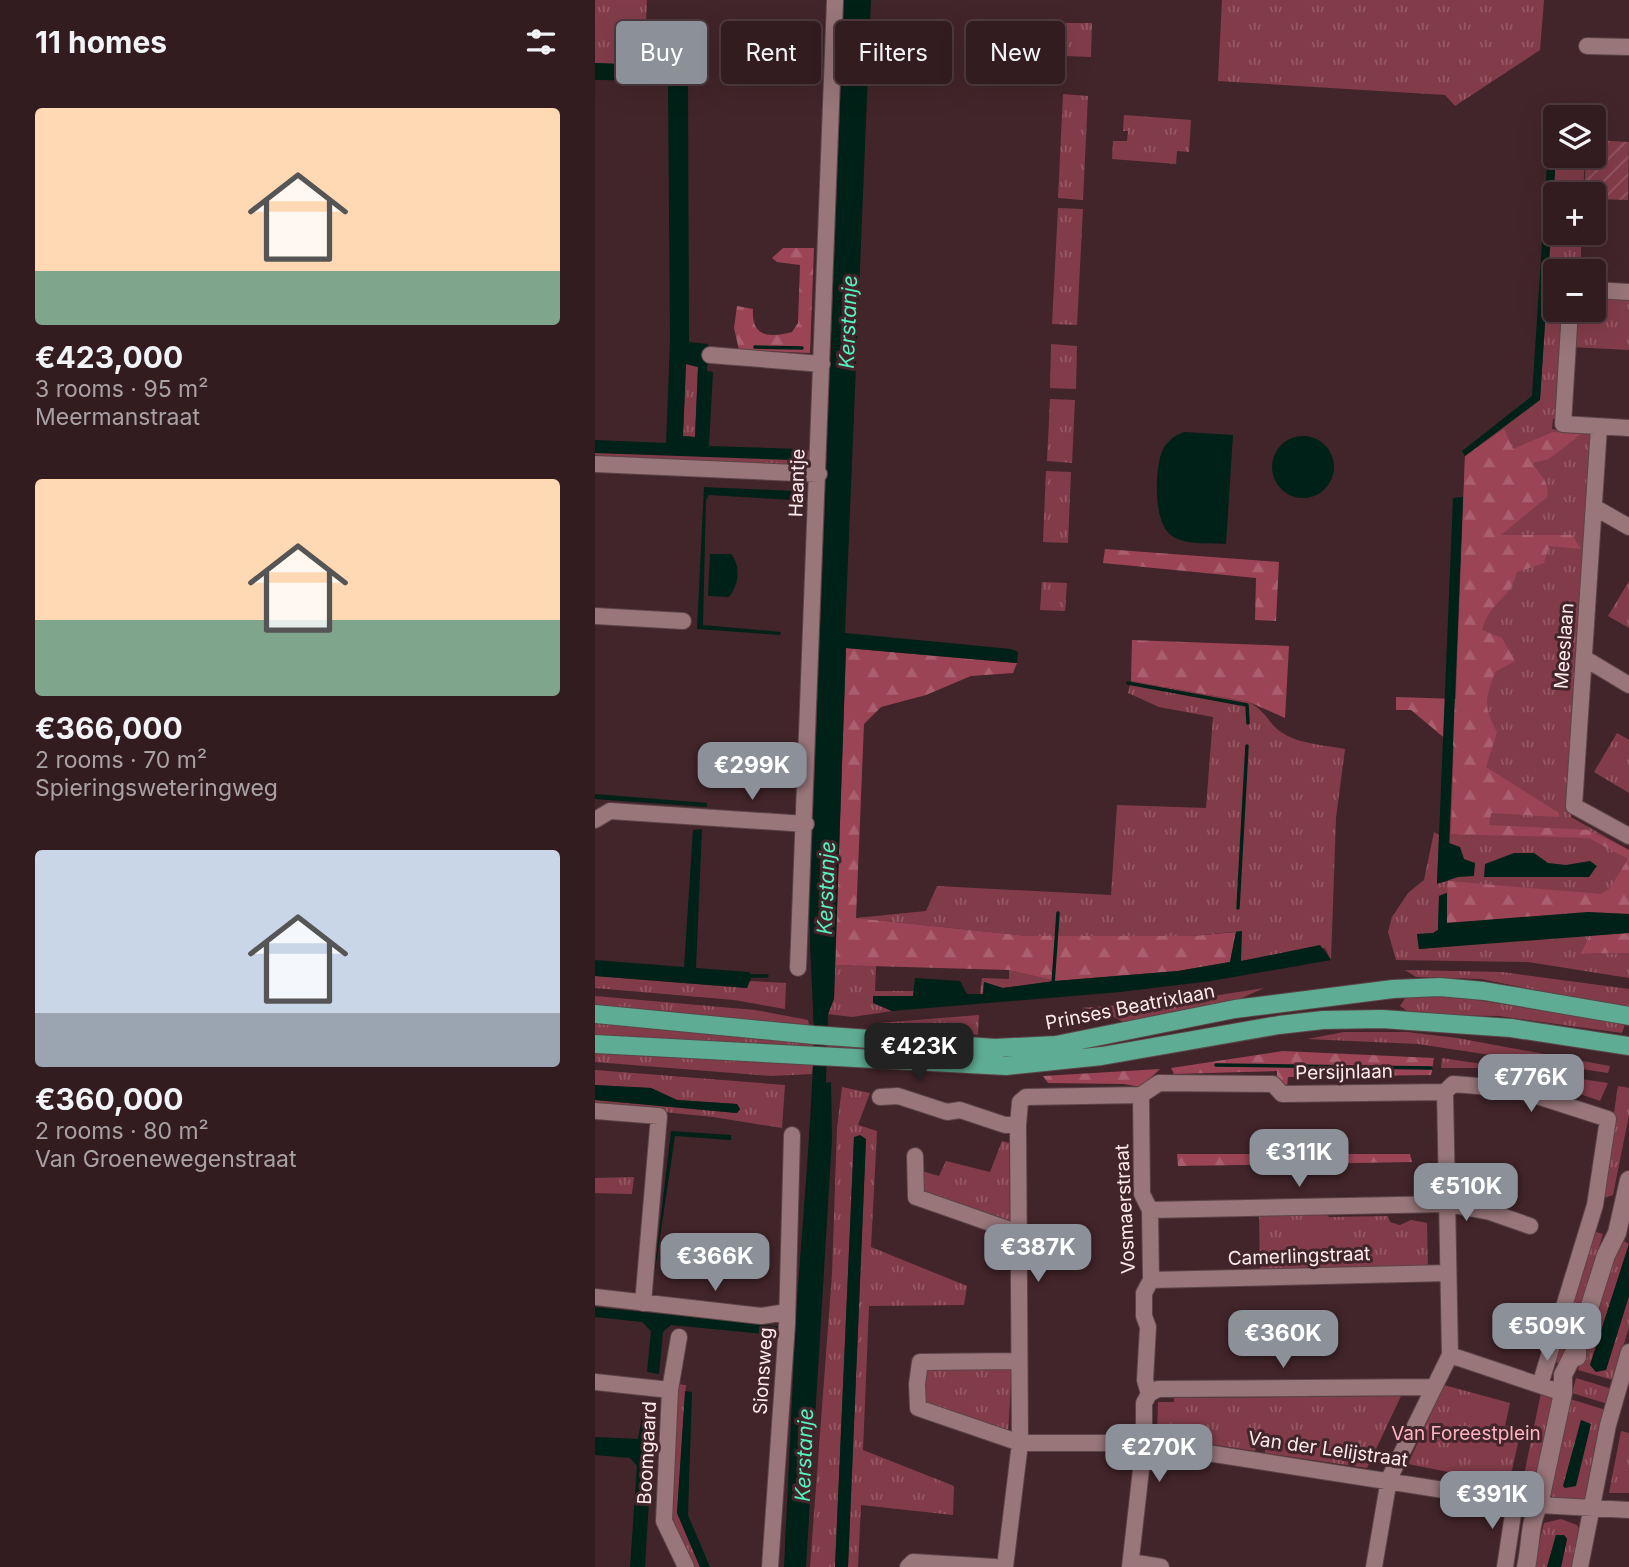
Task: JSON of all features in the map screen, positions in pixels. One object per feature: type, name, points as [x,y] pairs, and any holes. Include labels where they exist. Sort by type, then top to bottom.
[{"type":"main road","name":"Prinses Beatrixlaan","points":[[595,1014],[952,1046],[1056,1045],[1264,1004],[1368,991],[1440,987],[1484,991],[1629,1016]]},
{"type":"main road","name":"Prinses Beatrixlaan","points":[[595,1045],[1006,1066],[1102,1056],[1223,1033],[1341,1019],[1382,1018],[1511,1028],[1629,1046]]},
{"type":"street","name":"Haantje","points":[[798,968],[806,824],[835,0]]},
{"type":"street","points":[[1587,46],[1629,47]]},
{"type":"street","points":[[1606,291],[1629,292]]},
{"type":"street","points":[[1569,322],[1563,424],[1629,428]]},
{"type":"street","points":[[710,355],[822,364]]},
{"type":"street","name":"Meeslaan","points":[[1599,427],[1574,806],[1629,836]]},
{"type":"street","points":[[595,464],[819,474]]},
{"type":"street","points":[[1594,507],[1629,527]]},
{"type":"street","points":[[595,616],[683,621]]},
{"type":"street","points":[[1584,658],[1629,685]]},
{"type":"street","points":[[595,820],[610,811],[806,824]]},
{"type":"street","name":"Persijnlaan","points":[[1018,1125],[1020,1102],[1026,1097],[1141,1095],[1159,1083],[1273,1084],[1282,1094],[1445,1092],[1453,1084],[1515,1089],[1608,1119],[1595,1205]]},
{"type":"street","points":[[1374,1567],[1389,1479],[1450,1355],[1445,1092]]},
{"type":"street","name":"Vosmaerstraat","points":[[1131,1565],[1144,1443],[1144,1403],[1149,1394],[1145,1380],[1148,1327],[1144,1316],[1144,1293],[1151,1280],[1150,1210],[1142,1194],[1141,1095]]},
{"type":"street","points":[[880,1097],[898,1096],[947,1112],[960,1110],[1005,1125],[1018,1125],[1020,1443],[1005,1567]]},
{"type":"street","points":[[595,1111],[659,1116],[643,1303]]},
{"type":"street","name":"Sionsweg","points":[[770,1567],[787,1325],[792,1135]]},
{"type":"street","points":[[915,1156],[916,1198],[1019,1233]]},
{"type":"street","points":[[1526,1567],[1533,1536],[1532,1521],[1539,1505],[1563,1393],[1563,1375],[1577,1347],[1606,1255],[1625,1210],[1629,1180]]},
{"type":"street","points":[[1150,1210],[1448,1204],[1490,1212],[1530,1226]]},
{"type":"street","points":[[1540,1385],[1595,1205],[1625,1210]]},
{"type":"street","name":"Camerlingstraat","points":[[1151,1280],[1448,1273]]},
{"type":"street","points":[[595,1297],[761,1316],[787,1325]]},
{"type":"street","name":"Boomgaard","points":[[679,1337],[670,1390],[664,1521],[686,1567]]},
{"type":"street","points":[[1580,1567],[1612,1409],[1629,1352]]},
{"type":"street","points":[[1450,1355],[1563,1393]]},
{"type":"street","name":"Van der Lelijstraat","points":[[1019,1361],[920,1362],[918,1408],[1020,1443],[1144,1443],[1389,1479],[1539,1505],[1629,1510]]},
{"type":"street","points":[[595,1382],[670,1390]]},
{"type":"street","points":[[1149,1394],[1158,1389],[1433,1387]]},
{"type":"street","points":[[1612,1409],[1629,1414]]},
{"type":"street","points":[[1505,1567],[1515,1501]]},
{"type":"street","points":[[908,1567],[913,1562],[995,1567]]},
{"type":"street","points":[[1131,1565],[1161,1567]]},
{"type":"green space","points":[[595,0],[647,0],[646,21],[616,21],[616,64],[595,63]]},
{"type":"green space","points":[[1222,0],[1544,0],[1540,50],[1455,106],[1445,95],[1218,81]]},
{"type":"green space","points":[[1066,23],[1092,23],[1091,57],[1066,56]]},
{"type":"green space","points":[[1063,94],[1088,96],[1083,200],[1058,198]]},
{"type":"green space","points":[[1124,115],[1191,120],[1189,152],[1177,151],[1176,164],[1112,159],[1113,141],[1127,141],[1128,131],[1123,131]]},
{"type":"green space","points":[[1606,141],[1629,142],[1628,200],[1606,199],[1606,182],[1585,182],[1585,168],[1606,168]]},
{"type":"green space","points":[[1555,168],[1584,168],[1584,182],[1554,182]]},
{"type":"green space","points":[[1058,208],[1083,209],[1077,325],[1052,324]]},
{"type":"green space","points":[[1550,245],[1581,245],[1581,259],[1549,259]]},
{"type":"green space","points":[[783,248],[814,248],[810,353],[739,350],[734,328],[737,306],[753,309],[758,330],[769,335],[792,332],[798,323],[800,265],[777,262],[772,258]]},
{"type":"green space","points":[[1606,297],[1629,299],[1629,350],[1571,347],[1573,322],[1606,322]]},
{"type":"green space","points":[[1545,322],[1565,322],[1560,417],[1553,419],[1552,429],[1592,433],[1571,817],[1629,850],[1629,917],[1446,923],[1446,893],[1439,896],[1438,930],[1417,934],[1419,949],[1590,934],[1580,954],[1629,953],[1629,978],[1528,962],[1396,960],[1388,932],[1392,917],[1408,893],[1424,880],[1434,832],[1439,835],[1437,883],[1448,881],[1465,456],[1540,399]]},
{"type":"green space","points":[[1051,344],[1077,346],[1076,389],[1050,388]]},
{"type":"green space","points":[[686,364],[698,367],[695,437],[683,436]]},
{"type":"green space","points":[[1050,399],[1075,400],[1072,463],[1047,461]]},
{"type":"green space","points":[[1504,429],[1513,449],[1553,432],[1581,434],[1549,459],[1532,463],[1546,483],[1547,497],[1501,535],[1572,535],[1581,549],[1549,546],[1544,563],[1517,572],[1514,582],[1490,612],[1482,630],[1502,638],[1515,661],[1495,672],[1489,690],[1489,716],[1497,732],[1486,767],[1559,813],[1559,817],[1491,813],[1489,825],[1588,830],[1629,850],[1629,914],[1588,912],[1446,923],[1448,881],[1601,894],[1610,888],[1628,859],[1589,838],[1451,834],[1454,746],[1411,710],[1396,710],[1396,697],[1456,699],[1465,456]]},
{"type":"green space","points":[[798,449],[811,451],[809,461],[797,467],[595,458],[595,453],[798,455]]},
{"type":"green space","points":[[1046,471],[1071,472],[1068,543],[1043,542]]},
{"type":"green space","points":[[1105,549],[1279,562],[1276,621],[1255,620],[1256,578],[1103,563]]},
{"type":"green space","points":[[1629,581],[1629,628],[1608,616]]},
{"type":"green space","points":[[1042,582],[1067,583],[1065,611],[1040,610]]},
{"type":"green space","points":[[1132,640],[1289,646],[1285,718],[1249,702],[1131,681]]},
{"type":"green space","points":[[846,648],[1017,663],[1013,673],[971,676],[926,695],[881,707],[864,724],[856,918],[1027,936],[1194,936],[1236,932],[1230,962],[1178,971],[1055,981],[1009,970],[835,965]]},
{"type":"green space","points":[[1131,681],[1249,702],[1288,736],[1311,744],[1345,749],[1336,818],[1331,960],[1325,948],[1241,961],[1241,931],[1194,936],[1027,936],[856,918],[926,911],[937,886],[1111,895],[1117,805],[1206,808],[1213,717],[1159,707],[1128,693]]},
{"type":"green space","points":[[1617,733],[1629,740],[1629,793],[1594,772]]},
{"type":"green space","points":[[1629,933],[1629,953],[1580,954],[1590,934]]},
{"type":"green space","points":[[835,965],[876,966],[875,991],[914,991],[913,996],[873,1003],[892,1011],[852,1017],[828,1014],[834,998]]},
{"type":"green space","points":[[1009,970],[1055,981],[1002,988],[984,982],[983,994],[980,994],[982,978],[1009,979]]},
{"type":"green space","points":[[1405,970],[1502,972],[1629,989],[1629,1009],[1481,979],[1416,977]]},
{"type":"green space","points":[[595,976],[747,988],[748,981],[786,983],[785,1009],[734,1000],[595,988]]},
{"type":"green space","points":[[1264,988],[1231,1003],[1129,1025],[1110,1015],[1110,1012],[1081,1008],[1194,999]]},
{"type":"green space","points":[[1446,995],[1625,1024],[1622,1033],[1499,1016],[1413,1015],[1400,1006],[1406,997]]},
{"type":"green space","points":[[595,996],[755,1010],[808,1020],[809,1027],[614,1009],[595,1004]]},
{"type":"green space","points":[[979,1015],[978,1035],[878,1023]]},
{"type":"green space","points":[[612,1022],[958,1053],[958,1056],[595,1039],[595,1023]]},
{"type":"green space","points":[[1344,1032],[1407,1032],[1457,1038],[1610,1066],[1608,1073],[1418,1044],[1307,1039]]},
{"type":"green space","points":[[1283,1051],[1434,1058],[1431,1075],[1288,1077],[1287,1086],[1277,1078],[1277,1071],[1174,1074],[1171,1068]]},
{"type":"green space","points":[[595,1052],[813,1063],[812,1074],[771,1076],[595,1062]]},
{"type":"green space","points":[[1442,1058],[1608,1083],[1600,1101],[1543,1081],[1489,1068],[1441,1068]]},
{"type":"green space","points":[[1160,1069],[1141,1087],[1124,1084],[1048,1083],[1043,1076]]},
{"type":"green space","points":[[595,1070],[785,1085],[782,1128],[713,1117],[595,1105],[595,1100],[736,1113],[740,1109],[737,1104],[677,1100],[651,1088],[595,1085]]},
{"type":"green space","points":[[1618,1086],[1629,1088],[1629,1115],[1613,1195],[1601,1199]]},
{"type":"green space","points":[[842,1087],[870,1093],[858,1125],[877,1131],[871,1247],[967,1286],[964,1305],[869,1306],[863,1450],[954,1486],[953,1515],[861,1505],[858,1567],[848,1567],[866,1139],[854,1138],[835,1567],[810,1567],[832,1274],[837,1128]]},
{"type":"green space","points":[[1002,1141],[1009,1143],[1010,1224],[922,1195],[922,1171],[939,1176],[946,1161],[990,1172]]},
{"type":"green space","points":[[1177,1154],[1410,1154],[1412,1162],[1178,1166]]},
{"type":"green space","points":[[634,1177],[632,1194],[595,1193],[595,1178]]},
{"type":"green space","points":[[1280,1210],[1324,1211],[1329,1217],[1388,1216],[1390,1222],[1400,1225],[1411,1220],[1427,1223],[1428,1268],[1260,1270],[1259,1216],[1278,1216]]},
{"type":"green space","points":[[1286,1227],[1333,1227],[1333,1257],[1286,1257]]},
{"type":"green space","points":[[1593,1231],[1603,1234],[1563,1365],[1550,1360]]},
{"type":"green space","points":[[1620,1239],[1629,1244],[1590,1365],[1606,1370],[1629,1296],[1629,1327],[1613,1380],[1578,1370]]},
{"type":"green space","points":[[1012,1367],[1008,1434],[926,1406],[922,1401],[925,1369]]},
{"type":"green space","points":[[1576,1378],[1612,1389],[1608,1404],[1572,1393]]},
{"type":"green space","points":[[677,1384],[686,1385],[677,1513],[700,1567],[694,1567],[673,1527],[670,1512]]},
{"type":"green space","name":"Van Foreestplein","points":[[1444,1385],[1510,1403],[1505,1426],[1521,1429],[1509,1484],[1408,1464]]},
{"type":"green space","points":[[1541,1393],[1551,1396],[1553,1404],[1536,1484],[1529,1493],[1520,1494]]},
{"type":"green space","points":[[1401,1396],[1367,1468],[1265,1453],[1265,1448],[1256,1447],[1255,1451],[1157,1436],[1158,1402],[1174,1402],[1174,1398]]},
{"type":"green space","points":[[1475,1399],[1508,1406],[1496,1462],[1463,1456]]},
{"type":"green space","points":[[1570,1399],[1606,1410],[1588,1498],[1583,1503],[1553,1498],[1550,1494]]},
{"type":"green space","points":[[1621,1431],[1629,1433],[1629,1493],[1609,1493]]},
{"type":"green space","points":[[1561,1519],[1577,1525],[1581,1533],[1573,1567],[1561,1567],[1567,1539],[1564,1535],[1556,1535],[1547,1567],[1533,1567],[1544,1523]]},
{"type":"water","points":[[844,0],[871,0],[870,21],[843,21]]},
{"type":"water","points":[[595,63],[616,64],[616,80],[595,80]]},
{"type":"water","points":[[666,84],[688,84],[689,342],[708,344],[707,371],[713,372],[709,446],[798,449],[798,455],[791,460],[595,453],[595,440],[666,443],[670,341]],"holes":[[[686,364],[698,367],[695,437],[683,436]]]},
{"type":"water","name":"Kerstanje","points":[[841,84],[868,84],[845,633],[1011,649],[1018,652],[1017,663],[846,648],[834,999],[828,1014],[826,1083],[831,1082],[832,1139],[806,1567],[784,1567],[795,1337],[671,1325],[663,1332],[659,1374],[647,1372],[651,1331],[642,1322],[595,1317],[595,1307],[795,1328],[813,1067],[810,901]]},
{"type":"water","points":[[1547,168],[1555,168],[1554,182],[1546,182]]},
{"type":"water","points":[[1543,227],[1543,245],[1550,245],[1549,259],[1543,259],[1543,322],[1545,322],[1540,400],[1465,456],[1462,451],[1532,396]]},
{"type":"water","points":[[1184,432],[1233,435],[1226,544],[1177,539],[1166,530],[1161,521],[1157,485],[1161,454],[1170,440]]},
{"type":"water","points":[[1303,436],[1325,445],[1334,467],[1325,489],[1303,498],[1281,489],[1272,467],[1281,445]]},
{"type":"water","points":[[704,487],[794,491],[793,500],[709,495],[706,500],[703,625],[781,632],[780,635],[697,629]]},
{"type":"water","points":[[1463,497],[1449,843],[1460,847],[1464,859],[1475,863],[1474,876],[1458,877],[1437,884],[1453,498]]},
{"type":"water","points":[[710,554],[731,554],[734,559],[737,576],[729,597],[708,596]]},
{"type":"water","points":[[595,794],[707,803],[707,807],[595,799]]},
{"type":"water","points":[[702,829],[696,968],[749,972],[752,976],[747,988],[595,976],[595,960],[684,967],[693,830]]},
{"type":"water","points":[[1514,853],[1534,853],[1548,863],[1566,865],[1590,861],[1597,866],[1589,877],[1484,877],[1485,864]]},
{"type":"water","points":[[1447,893],[1447,923],[1588,912],[1629,914],[1629,933],[1419,949],[1417,934],[1438,930],[1439,896]]},
{"type":"water","points":[[1242,931],[1241,961],[1320,945],[1331,960],[1211,981],[1120,992],[892,1011],[873,1003],[873,996],[913,996],[915,978],[960,981],[967,994],[983,994],[984,982],[1003,988],[1178,971],[1230,962],[1236,932]]},
{"type":"water","points":[[595,1085],[651,1088],[677,1100],[737,1104],[740,1109],[737,1113],[595,1100]]},
{"type":"water","points":[[671,1131],[731,1135],[731,1140],[675,1136],[652,1291]]},
{"type":"water","points":[[860,1135],[866,1139],[848,1567],[835,1567],[854,1137]]},
{"type":"water","points":[[1629,1244],[1629,1296],[1606,1370],[1596,1372],[1590,1365]]},
{"type":"water","points":[[685,1391],[692,1392],[688,1515],[710,1567],[700,1567],[677,1513]]},
{"type":"water","points":[[645,1400],[655,1402],[645,1567],[630,1567],[637,1466],[630,1458],[595,1455],[595,1437],[638,1439]]},
{"type":"water","points":[[1581,1420],[1591,1424],[1576,1486],[1565,1488],[1563,1486]]},
{"type":"water","points":[[1556,1535],[1564,1535],[1567,1539],[1561,1567],[1547,1567]]},
{"type":"waterway","points":[[755,347],[802,348]]},
{"type":"waterway","points":[[1128,683],[1247,705],[1248,723]]},
{"type":"waterway","points":[[1238,908],[1247,746]]},
{"type":"waterway","points":[[1053,984],[1058,913]]},
{"type":"waterway","points":[[748,976],[767,976]]},
{"type":"waterway","points":[[1216,1065],[1431,1068]]}]
